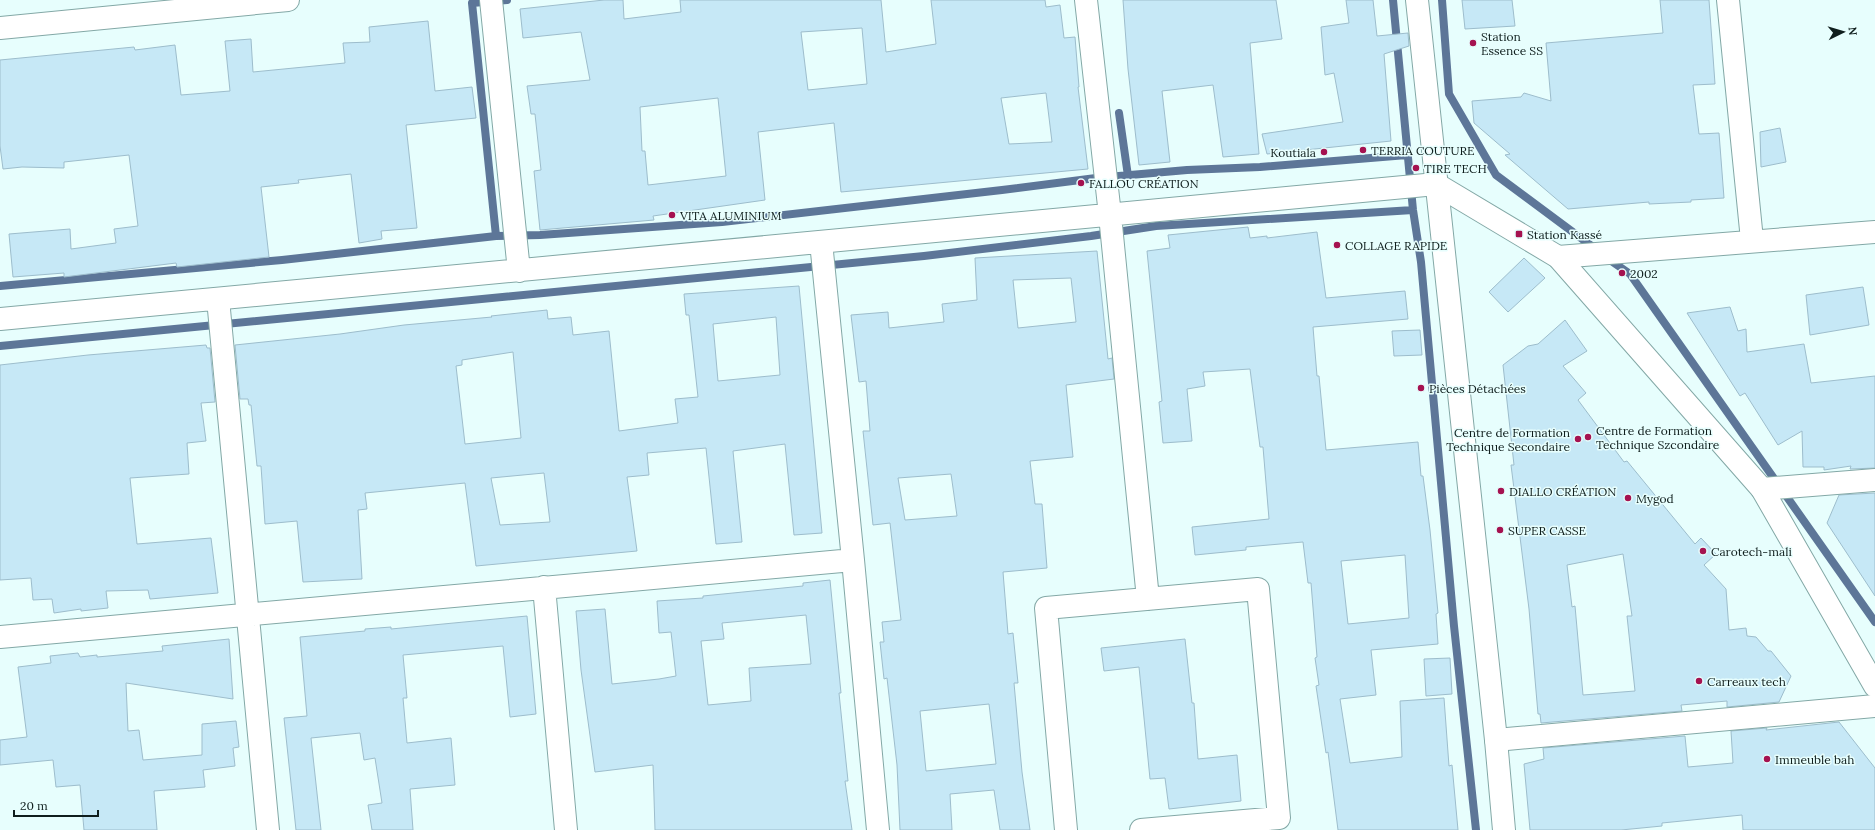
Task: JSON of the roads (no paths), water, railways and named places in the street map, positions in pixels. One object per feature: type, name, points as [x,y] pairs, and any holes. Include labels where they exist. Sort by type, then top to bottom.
[{"type":"street","points":[[0,28],[186,5],[288,0]]},
{"type":"street","points":[[491,0],[519,271]]},
{"type":"street","points":[[1086,0],[1110,215],[1148,599]]},
{"type":"street","points":[[1417,0],[1496,740],[1504,830]]},
{"type":"street","points":[[1728,0],[1752,240]]},
{"type":"street","points":[[0,320],[1436,184],[1558,257],[1762,489],[1875,686]]},
{"type":"street","points":[[1558,257],[1752,240],[1875,232]]},
{"type":"street","points":[[821,242],[878,830]]},
{"type":"street","points":[[218,299],[249,614],[268,830]]},
{"type":"street","points":[[1762,489],[1875,480]]},
{"type":"street","points":[[0,637],[853,560]]},
{"type":"street","points":[[544,587],[566,830]]},
{"type":"street","points":[[1066,830],[1046,608],[1258,589],[1279,818],[1188,828],[1141,830]]},
{"type":"street","points":[[1496,740],[1875,706]]},
{"type":"waterway","points":[[496,236],[472,3],[507,0]]},
{"type":"waterway","points":[[1393,0],[1413,210],[1421,262],[1454,626],[1476,830]]},
{"type":"waterway","points":[[1442,0],[1449,94],[1496,175],[1597,250]]},
{"type":"waterway","points":[[1119,113],[1128,176]]},
{"type":"waterway","points":[[0,286],[282,260],[496,236],[540,235],[722,222],[1096,178],[1187,170],[1260,167],[1407,155]]},
{"type":"waterway","points":[[0,346],[924,256],[1091,236],[1156,226],[1413,210]]},
{"type":"waterway","points":[[1607,258],[1630,274],[1875,622]]},
{"type":"place","name":"Station Essence SS","points":[[1473,43]]},
{"type":"place","name":"TERRIA COUTURE","points":[[1363,150]]},
{"type":"place","name":"Koutiala","points":[[1324,152]]},
{"type":"place","name":"TIRE TECH","points":[[1416,168]]},
{"type":"place","name":"FALLOU CRÉATION","points":[[1081,183]]},
{"type":"place","name":"VITA ALUMINIUM","points":[[672,215]]},
{"type":"place","name":"Station Kassé","points":[[1519,234]]},
{"type":"place","name":"COLLAGE RAPIDE","points":[[1337,245]]},
{"type":"place","name":"2002","points":[[1622,273]]},
{"type":"place","name":"Pièces Détachées","points":[[1421,388]]},
{"type":"place","name":"Centre de Formation Technique Szcondaire","points":[[1588,437]]},
{"type":"place","name":"Centre de Formation Technique Secondaire","points":[[1578,439]]},
{"type":"place","name":"DIALLO CRÉATION","points":[[1501,491]]},
{"type":"place","name":"Mygod","points":[[1628,498]]},
{"type":"place","name":"SUPER CASSE","points":[[1500,530]]},
{"type":"place","name":"Carotech-mali","points":[[1703,551]]},
{"type":"place","name":"Carreaux tech","points":[[1699,681]]},
{"type":"place","name":"Immeuble bah","points":[[1767,759]]}]
